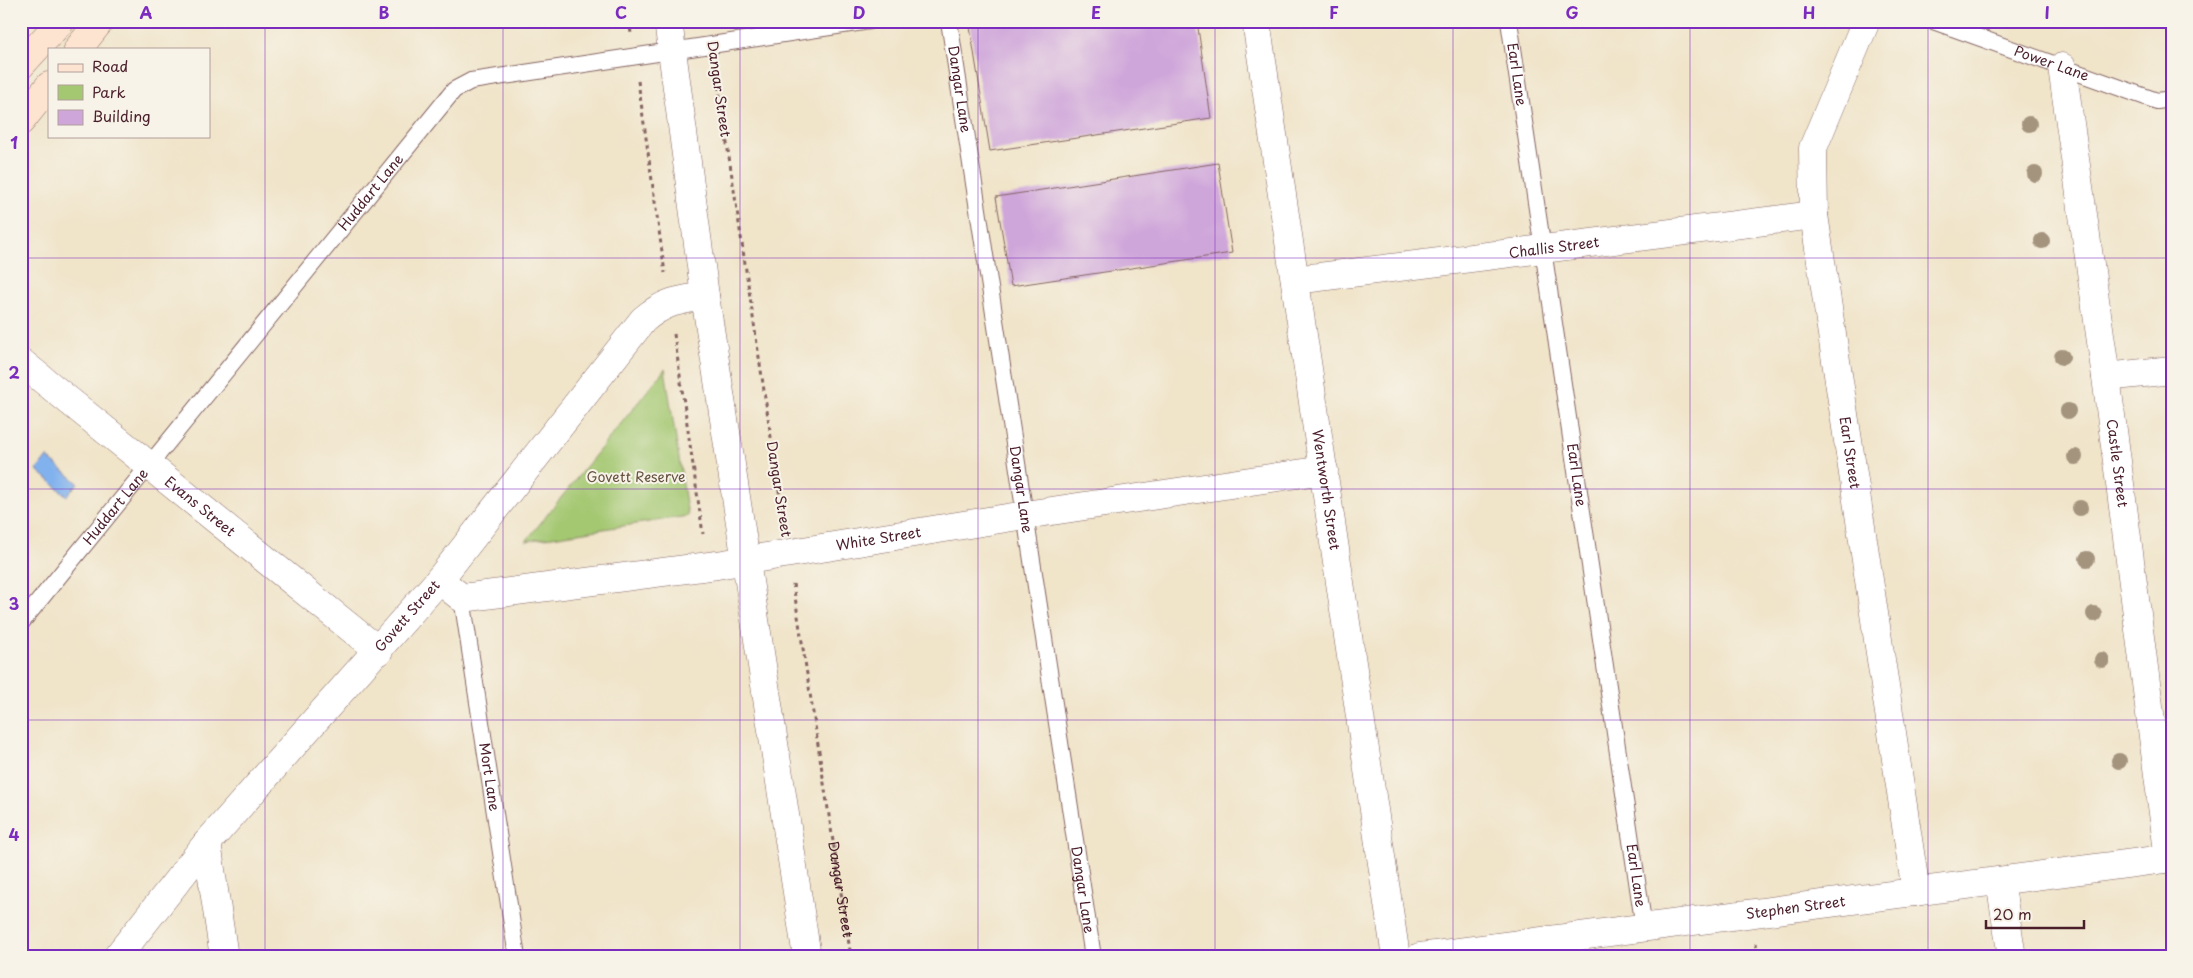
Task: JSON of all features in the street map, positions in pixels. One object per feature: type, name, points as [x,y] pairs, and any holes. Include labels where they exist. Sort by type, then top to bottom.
[{"type":"main road","points":[[21,65],[61,21]]},
{"type":"main road","points":[[79,48],[100,21]]},
{"type":"main road","points":[[21,121],[48,87]]},
{"type":"street","points":[[668,21],[705,296],[748,560],[808,957]]},
{"type":"street","name":"Wentworth Street","points":[[1256,21],[1396,957]]},
{"type":"street","name":"Earl Street","points":[[1866,21],[1813,148],[1814,215],[1916,892]]},
{"type":"street","name":"Castle Street","points":[[2062,67],[2106,378],[2170,858]]},
{"type":"street","name":"Challis Street","points":[[1295,280],[1542,247],[1814,215]]},
{"type":"street","name":"Govett Street","points":[[117,957],[207,843],[439,580],[643,320],[658,308],[676,300],[705,296]]},
{"type":"street","name":"Evans Street","points":[[21,362],[379,650]]},
{"type":"street","points":[[2106,378],[2172,370]]},
{"type":"street","name":"White Street","points":[[462,598],[748,560],[1025,515],[1324,470]]},
{"type":"street","points":[[439,580],[462,598]]},
{"type":"street","points":[[207,843],[224,957]]},
{"type":"street","name":"Stephen Street","points":[[1420,957],[2170,858]]},
{"type":"street","points":[[2000,881],[2012,957]]},
{"type":"lane","name":"Huddart Lane","points":[[21,624],[454,90],[471,81],[870,21]]},
{"type":"lane","name":"Dangar Lane","points":[[949,21],[1093,957]]},
{"type":"lane","name":"Earl Lane","points":[[1509,21],[1644,928]]},
{"type":"lane","name":"Power Lane","points":[[1932,21],[2157,101],[2172,99]]},
{"type":"lane","name":"Mort Lane","points":[[462,598],[517,957]]},
{"type":"path","name":"Dangar Street","points":[[713,45],[851,957]]},
{"type":"green space","name":"Govett Reserve","points":[[665,369],[688,516],[526,541]]},
{"type":"water","points":[[47,457],[78,483],[67,496],[37,470]]},
{"type":"building","points":[[969,21],[1197,21],[1211,118],[990,151]]},
{"type":"building","points":[[1218,163],[1232,253],[1011,286],[996,197]]}]
